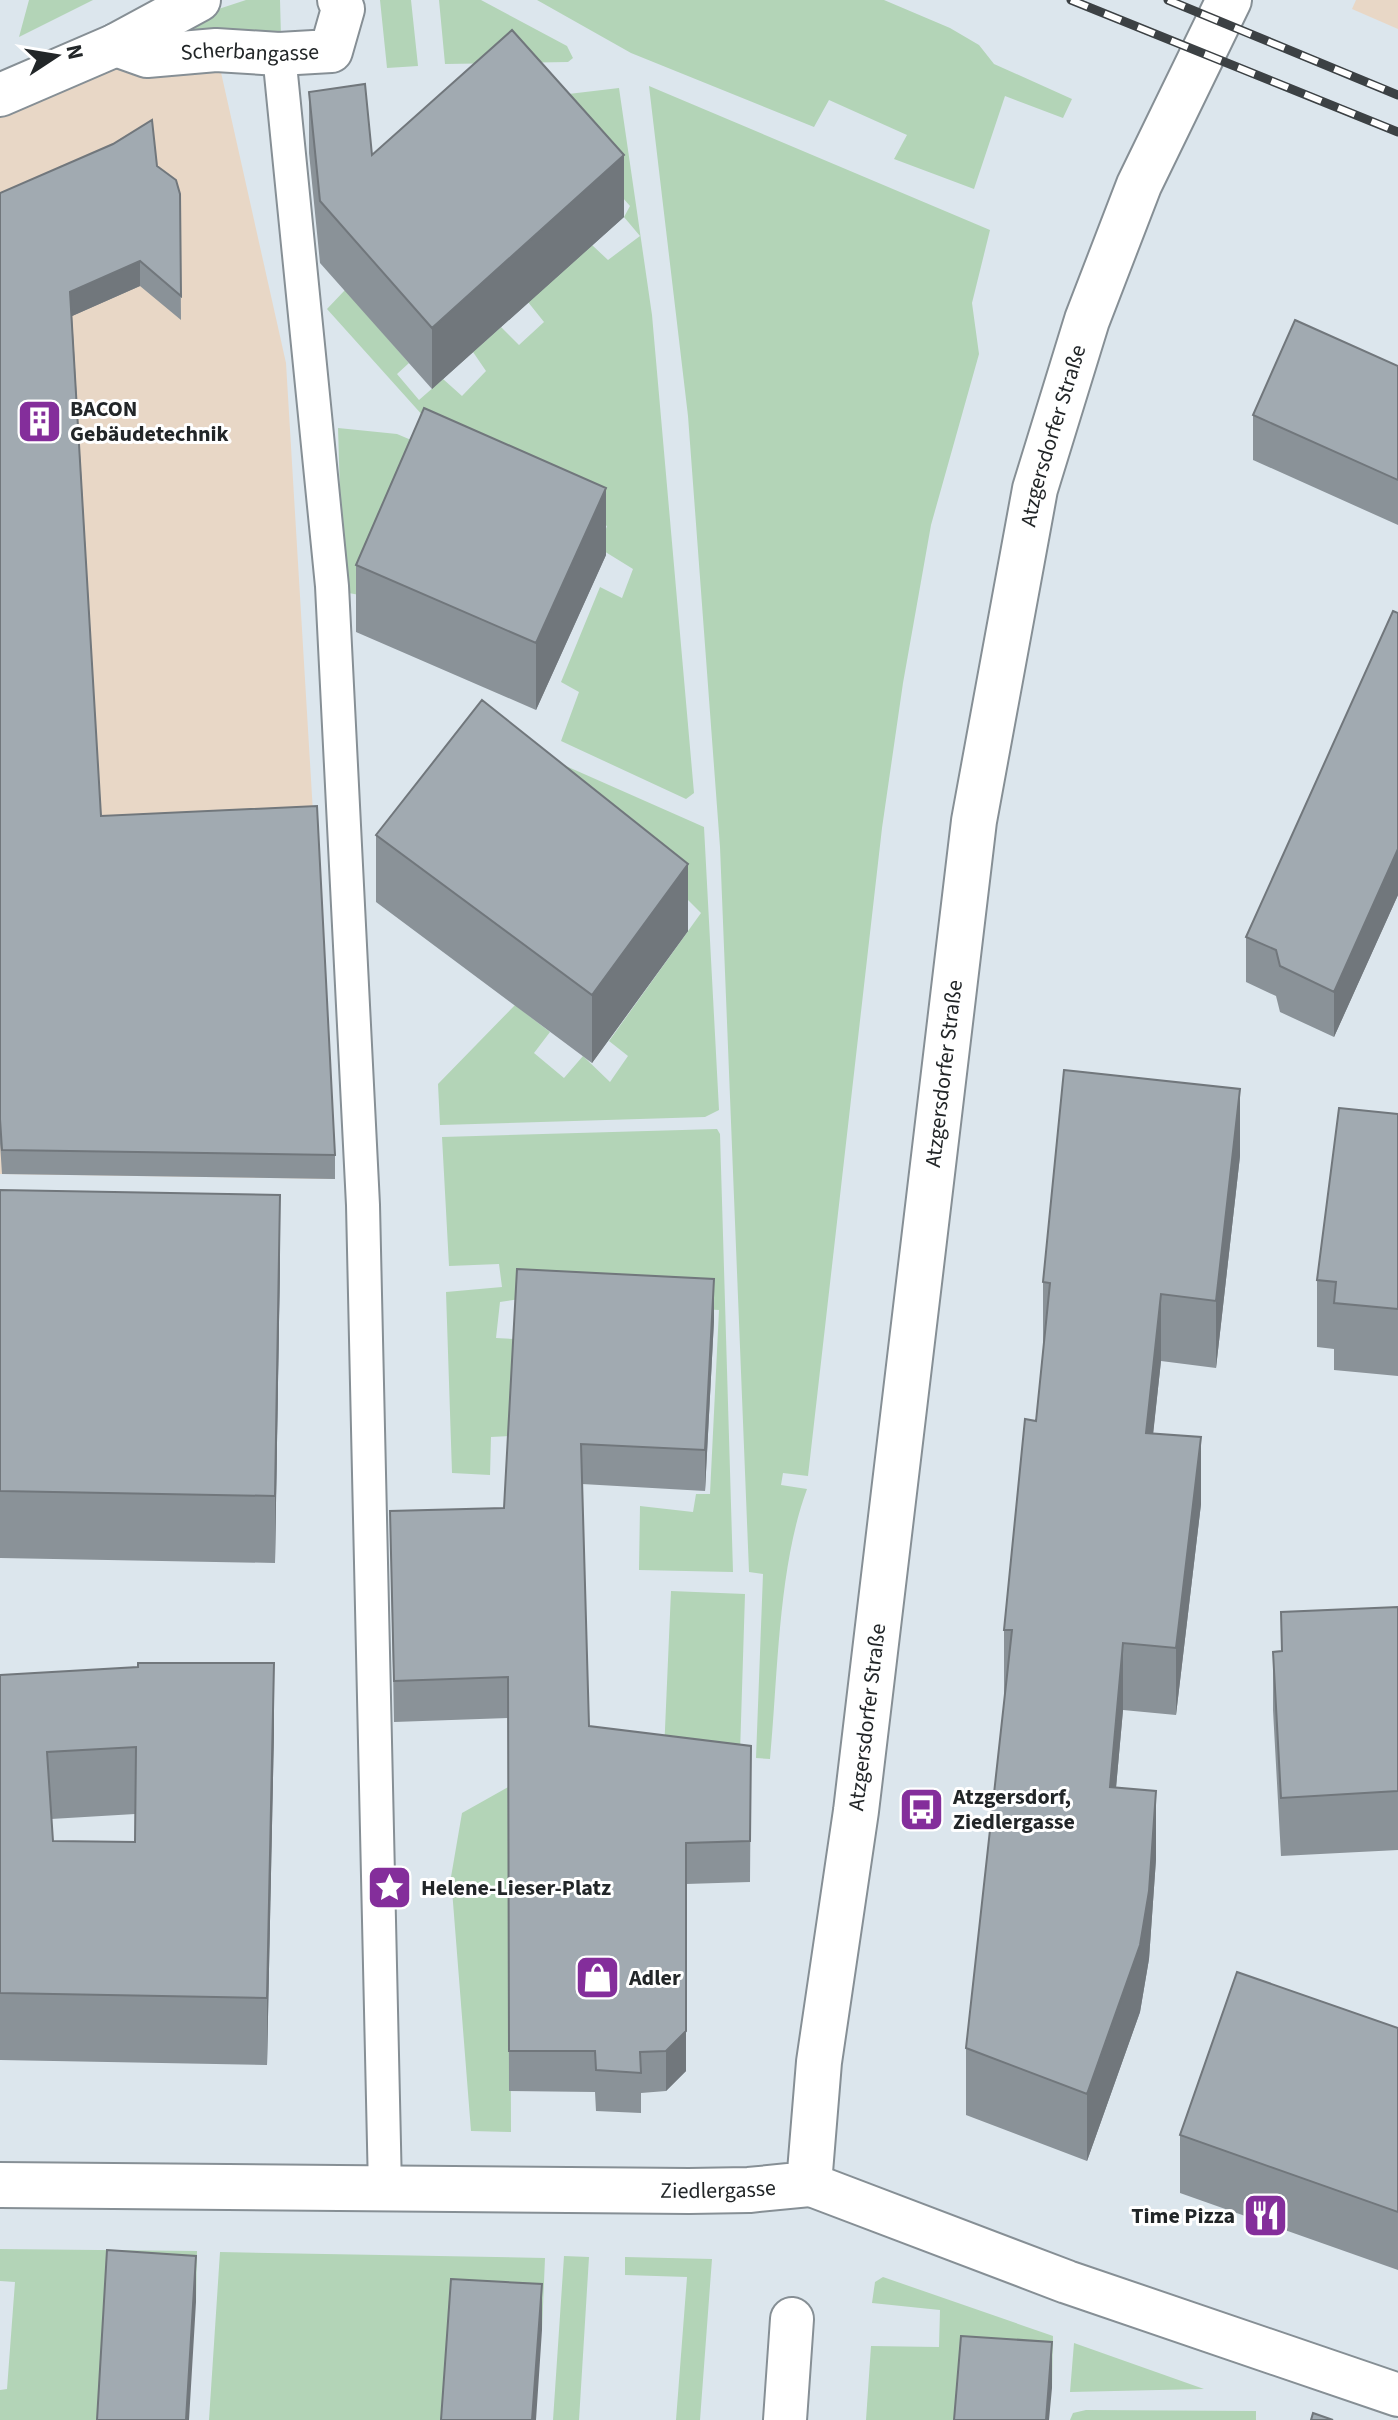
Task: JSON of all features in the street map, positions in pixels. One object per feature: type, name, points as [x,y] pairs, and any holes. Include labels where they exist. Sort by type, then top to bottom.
[{"type":"street","name":"Scherbangasse","points":[[0,95],[116,45],[199,0]]},
{"type":"street","name":"Scherbangasse","points":[[116,45],[147,56],[216,50],[279,54],[331,51],[343,9],[339,0]]},
{"type":"street","name":"Atzgersdorfer Straße","points":[[809,2184],[819,2062],[856,1811],[974,821],[1035,489],[1087,320],[1134,198],[1229,0]]},
{"type":"street","points":[[279,54],[332,586],[363,1205],[385,2189]]},
{"type":"street","name":"Ziedlergasse","points":[[0,2185],[689,2191],[749,2190],[809,2184],[1067,2282],[1398,2395]]},
{"type":"street","points":[[785,2420],[792,2319]]},
{"type":"shaded area","points":[[1356,0],[1398,0],[1398,29],[1352,9]]},
{"type":"shaded area","points":[[116,45],[216,50],[286,363],[335,1179],[0,1174],[0,95]]},
{"type":"green space","points":[[29,0],[93,0],[19,37]]},
{"type":"green space","points":[[246,0],[280,0],[281,37],[178,37],[176,23]]},
{"type":"green space","points":[[380,0],[411,0],[418,66],[387,68]]},
{"type":"green space","points":[[439,0],[481,0],[567,46],[573,58],[568,62],[445,64]]},
{"type":"green space","points":[[537,0],[884,0],[950,28],[979,45],[994,64],[1072,99],[1063,118],[1005,96],[974,189],[894,159],[907,135],[829,100],[814,127],[631,53]]},
{"type":"green space","points":[[649,86],[990,230],[972,303],[979,354],[931,525],[903,683],[882,828],[808,1476],[783,1473],[781,1485],[807,1489],[797,1520],[785,1587],[770,1759],[756,1758],[763,1574],[749,1572],[720,847],[688,416]]},
{"type":"green space","points":[[619,88],[652,315],[694,793],[686,799],[561,741],[579,692],[561,682],[600,587],[622,598],[633,569],[599,548],[607,526],[578,513],[371,597],[343,592],[338,428],[397,434],[423,445],[433,427],[327,309],[345,290],[409,363],[397,374],[419,400],[443,379],[462,396],[486,371],[473,352],[501,327],[519,345],[544,322],[528,302],[592,245],[608,260],[640,236],[624,217],[630,206],[546,111],[560,95]]},
{"type":"green space","points":[[498,736],[704,827],[719,1110],[705,1117],[440,1125],[438,1084],[515,1005],[550,1032],[534,1053],[564,1078],[583,1056],[610,1082],[628,1056],[609,1041],[701,913],[672,884]]},
{"type":"green space","points":[[717,1129],[720,1134],[733,1572],[639,1570],[640,1506],[693,1512],[696,1494],[710,1494],[719,1310],[520,1299],[500,1302],[496,1338],[515,1339],[511,1436],[491,1437],[490,1475],[452,1473],[446,1292],[502,1287],[499,1264],[449,1266],[442,1137]]},
{"type":"green space","points":[[671,1591],[745,1594],[739,1785],[663,1775]]},
{"type":"green space","points":[[510,1786],[511,2132],[471,2131],[451,1877],[462,1813]]},
{"type":"green space","points":[[0,2249],[197,2251],[196,2302],[107,2297],[100,2420],[0,2420],[0,2390],[7,2389],[15,2282],[0,2281]]},
{"type":"green space","points":[[220,2252],[545,2258],[542,2330],[444,2420],[209,2420]]},
{"type":"green space","points":[[564,2256],[589,2257],[579,2420],[553,2420]]},
{"type":"green space","points":[[625,2257],[712,2259],[700,2420],[676,2420],[687,2277],[625,2275]]},
{"type":"green space","points":[[883,2277],[1053,2336],[1052,2388],[961,2381],[958,2420],[866,2420],[871,2346],[939,2347],[940,2310],[872,2303],[875,2282]]},
{"type":"green space","points":[[1074,2343],[1204,2389],[1070,2392]]},
{"type":"green space","points":[[1086,2410],[1256,2411],[1256,2420],[1070,2420],[1073,2413]]},
{"type":"building","points":[[512,30],[624,155],[432,328],[320,201],[309,92],[365,84],[372,155]]},
{"type":"building","points":[[152,120],[157,166],[176,180],[180,194],[181,296],[140,261],[70,292],[101,816],[317,806],[335,1155],[2,1150],[0,193],[113,144]]},
{"type":"building","points":[[1295,320],[1398,366],[1398,480],[1253,415]]},
{"type":"building","points":[[424,408],[606,488],[536,643],[356,565]]},
{"type":"building","points":[[1393,611],[1398,613],[1398,849],[1334,992],[1280,966],[1276,950],[1246,937]]},
{"type":"building","points":[[482,700],[688,864],[592,995],[376,835]]},
{"type":"building","points":[[1064,1070],[1240,1089],[1216,1301],[1161,1294],[1146,1433],[1201,1437],[1176,1648],[1123,1643],[1110,1787],[1156,1791],[1149,1891],[1140,1945],[1087,2094],[966,2048],[1012,1630],[1004,1630],[1025,1419],[1036,1421],[1050,1283],[1043,1282]]},
{"type":"building","points":[[1339,1108],[1398,1114],[1398,1309],[1334,1303],[1336,1282],[1317,1280]]},
{"type":"building","points":[[0,1190],[280,1195],[275,1496],[0,1491]]},
{"type":"building","points":[[517,1269],[714,1279],[705,1450],[581,1444],[589,1726],[751,1746],[750,1841],[686,1843],[686,2031],[666,2051],[640,2052],[641,2073],[596,2070],[595,2051],[509,2051],[508,1677],[394,1681],[390,1511],[504,1508]]},
{"type":"building","points":[[1398,1607],[1398,1791],[1281,1798],[1273,1652],[1282,1651],[1281,1612]]},
{"type":"building","points":[[138,1663],[274,1663],[267,1998],[0,1993],[0,1675],[138,1667]],"holes":[[[136,1747],[135,1842],[53,1841],[47,1752]]]},
{"type":"building","points":[[1237,1972],[1398,2028],[1398,2212],[1180,2135]]},
{"type":"building","points":[[107,2250],[196,2256],[186,2420],[97,2420]]},
{"type":"building","points":[[451,2279],[542,2284],[532,2420],[441,2420]]},
{"type":"building","points":[[961,2336],[1052,2342],[1046,2420],[954,2420]]},
{"type":"building","points":[[1313,2413],[1333,2420],[1311,2420]]},
{"type":"railway","points":[[1071,0],[1398,132]]},
{"type":"railway","points":[[1168,0],[1398,95]]},
{"type":"place","name":"BACON Gebäudetechnik","points":[[39,422]]},
{"type":"place","name":"Atzgersdorf, Ziedlergasse","points":[[922,1810]]},
{"type":"place","name":"Helene-Lieser-Platz","points":[[390,1888]]},
{"type":"place","name":"Adler","points":[[598,1978]]},
{"type":"place","name":"Time Pizza","points":[[1266,2216]]}]
